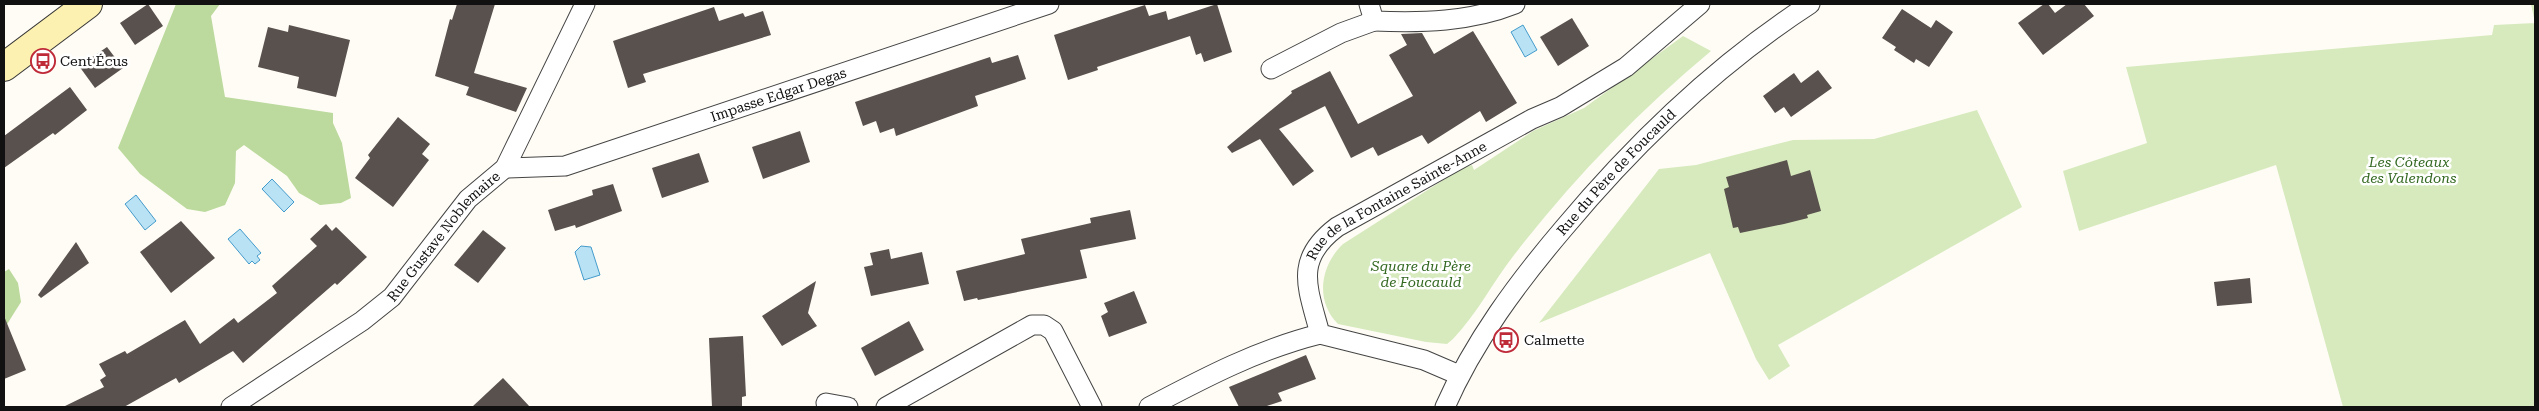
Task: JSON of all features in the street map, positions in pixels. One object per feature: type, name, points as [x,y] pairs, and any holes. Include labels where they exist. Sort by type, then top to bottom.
[{"type":"main road","points":[[4,67],[88,4]]},
{"type":"street","name":"Rue Gustave Noblemaire","points":[[231,407],[362,321],[392,298],[468,199],[505,168],[585,4]]},
{"type":"street","name":"Impasse Edgar Degas","points":[[505,168],[565,166],[1049,4]]},
{"type":"street","points":[[1271,70],[1341,33],[1372,13],[1466,18],[1515,4]]},
{"type":"street","name":"Rue de la Fontaine Sainte-Anne","points":[[1320,334],[1307,278],[1310,258],[1319,241],[1337,227],[1532,119],[1560,107],[1626,67],[1700,4]]},
{"type":"street","name":"Rue du Père de Foucauld","points":[[1459,375],[1489,326],[1544,250],[1612,173],[1692,94],[1731,61],[1810,4]]},
{"type":"street","points":[[886,407],[1032,325],[1038,324],[1044,325],[1053,331],[1092,407]]},
{"type":"street","points":[[1149,407],[1253,356],[1290,342],[1320,334],[1424,360],[1459,375],[1445,407]]},
{"type":"street","points":[[826,403],[848,407]]},
{"type":"green space","points":[[176,4],[220,4],[211,16],[225,97],[333,113],[333,123],[342,143],[351,198],[341,203],[320,205],[299,193],[287,176],[244,145],[236,151],[235,183],[225,205],[205,212],[187,209],[140,174],[118,148]]},
{"type":"green space","points":[[2531,4],[2535,4],[2535,23]]},
{"type":"green space","name":"Les Côteaux des Valendons","points":[[2535,23],[2535,407],[2343,407],[2276,165],[2079,231],[2063,171],[2147,143],[2126,67],[2492,35],[2494,25]]},
{"type":"green space","name":"Square du Père de Foucauld","points":[[1683,36],[1711,51],[1658,97],[1585,171],[1518,250],[1453,339],[1447,344],[1426,342],[1338,324],[1326,305],[1323,284],[1329,263],[1343,244],[1462,168],[1472,165],[1474,170],[1533,131],[1584,108]]},
{"type":"green space","points":[[1977,110],[2022,207],[1778,345],[1790,366],[1769,380],[1756,359],[1710,253],[1539,323],[1659,169],[1696,165],[1793,140],[1874,139]]},
{"type":"green space","points":[[9,269],[18,283],[21,302],[4,329],[4,272]]},
{"type":"water","points":[[1523,25],[1537,50],[1525,57],[1511,32]]},
{"type":"water","points":[[272,179],[294,202],[284,212],[262,189]]},
{"type":"water","points":[[136,195],[156,221],[145,230],[125,204]]},
{"type":"water","points":[[240,229],[261,253],[257,256],[260,260],[255,264],[252,261],[249,264],[228,239]]},
{"type":"water","points":[[581,246],[591,247],[600,275],[584,280],[575,252]]},
{"type":"building","points":[[148,4],[163,26],[135,45],[120,23]]},
{"type":"building","points":[[457,4],[495,4],[474,73],[527,88],[516,112],[466,95],[469,87],[435,76],[450,19],[452,20]]},
{"type":"building","points":[[1217,4],[1232,52],[1204,62],[1201,53],[1196,55],[1190,36],[1097,67],[1098,70],[1068,80],[1054,35],[1145,5],[1149,16],[1166,11],[1168,20]]},
{"type":"building","points":[[2044,4],[2048,4],[2055,13],[2067,4],[2084,4],[2094,16],[2043,55],[2018,23]]},
{"type":"building","points":[[714,7],[719,21],[743,13],[745,17],[763,11],[771,35],[643,74],[646,82],[628,88],[613,41]]},
{"type":"building","points":[[1902,9],[1931,28],[1936,20],[1953,32],[1929,67],[1916,59],[1914,63],[1894,50],[1896,47],[1882,38]]},
{"type":"building","points":[[1572,18],[1589,46],[1558,66],[1540,37]]},
{"type":"building","points":[[289,25],[350,40],[336,97],[297,88],[299,77],[258,67],[268,27],[288,32]]},
{"type":"building","points":[[1473,31],[1517,103],[1486,122],[1480,111],[1428,144],[1422,135],[1378,156],[1373,147],[1351,158],[1325,106],[1279,129],[1314,171],[1293,186],[1260,139],[1232,153],[1227,147],[1292,93],[1291,91],[1330,71],[1358,124],[1413,96],[1389,55],[1407,45],[1401,34],[1422,33],[1434,54]]},
{"type":"building","points":[[107,47],[123,68],[95,88],[79,66]]},
{"type":"building","points":[[1018,55],[1026,79],[975,96],[978,106],[896,136],[894,128],[880,133],[876,121],[863,126],[855,102],[990,57],[992,63]]},
{"type":"building","points":[[1818,70],[1832,88],[1791,117],[1784,107],[1775,113],[1763,96],[1794,73],[1801,83]]},
{"type":"building","points":[[70,87],[87,110],[55,135],[53,133],[4,168],[4,136]]},
{"type":"building","points":[[398,117],[430,144],[422,154],[429,160],[393,207],[355,178],[370,158],[368,155]]},
{"type":"building","points":[[800,131],[810,162],[763,179],[752,147]]},
{"type":"building","points":[[699,153],[709,182],[662,198],[652,168]]},
{"type":"building","points":[[1787,160],[1791,176],[1810,170],[1821,211],[1807,215],[1808,218],[1740,233],[1738,227],[1733,228],[1724,189],[1729,187],[1726,177]]},
{"type":"building","points":[[613,184],[622,211],[576,228],[575,225],[555,231],[548,210],[593,195],[592,190]]},
{"type":"building","points":[[1130,210],[1136,239],[1080,250],[1087,278],[978,300],[977,298],[964,301],[956,271],[1025,254],[1021,239],[1091,223],[1090,218]]},
{"type":"building","points":[[181,221],[215,258],[171,293],[140,252]]},
{"type":"building","points":[[326,224],[332,231],[336,227],[367,257],[337,285],[335,283],[243,363],[233,351],[179,383],[176,378],[124,407],[63,407],[104,387],[100,380],[106,376],[99,364],[125,351],[127,354],[185,320],[200,344],[234,318],[238,323],[277,293],[272,286],[317,246],[310,239]]},
{"type":"building","points":[[483,230],[506,248],[478,283],[454,265]]},
{"type":"building","points":[[76,242],[89,263],[41,298],[38,295]]},
{"type":"building","points":[[889,249],[891,259],[922,252],[929,284],[871,296],[864,267],[873,265],[870,253]]},
{"type":"building","points":[[2250,278],[2252,303],[2217,306],[2214,282]]},
{"type":"building","points":[[816,281],[808,313],[817,326],[782,346],[762,316]]},
{"type":"building","points":[[1134,291],[1147,323],[1109,337],[1101,316],[1108,312],[1104,303]]},
{"type":"building","points":[[4,316],[26,370],[4,379]]},
{"type":"building","points":[[909,321],[924,350],[875,376],[861,348]]},
{"type":"building","points":[[743,336],[746,396],[742,397],[742,407],[712,407],[709,338]]},
{"type":"building","points":[[1306,355],[1316,379],[1278,393],[1282,401],[1264,407],[1239,407],[1229,387]]},
{"type":"building","points":[[503,378],[530,407],[472,407]]},
{"type":"place","name":"Cent Écus","points":[[43,61]]},
{"type":"place","name":"Calmette","points":[[1506,340]]}]
